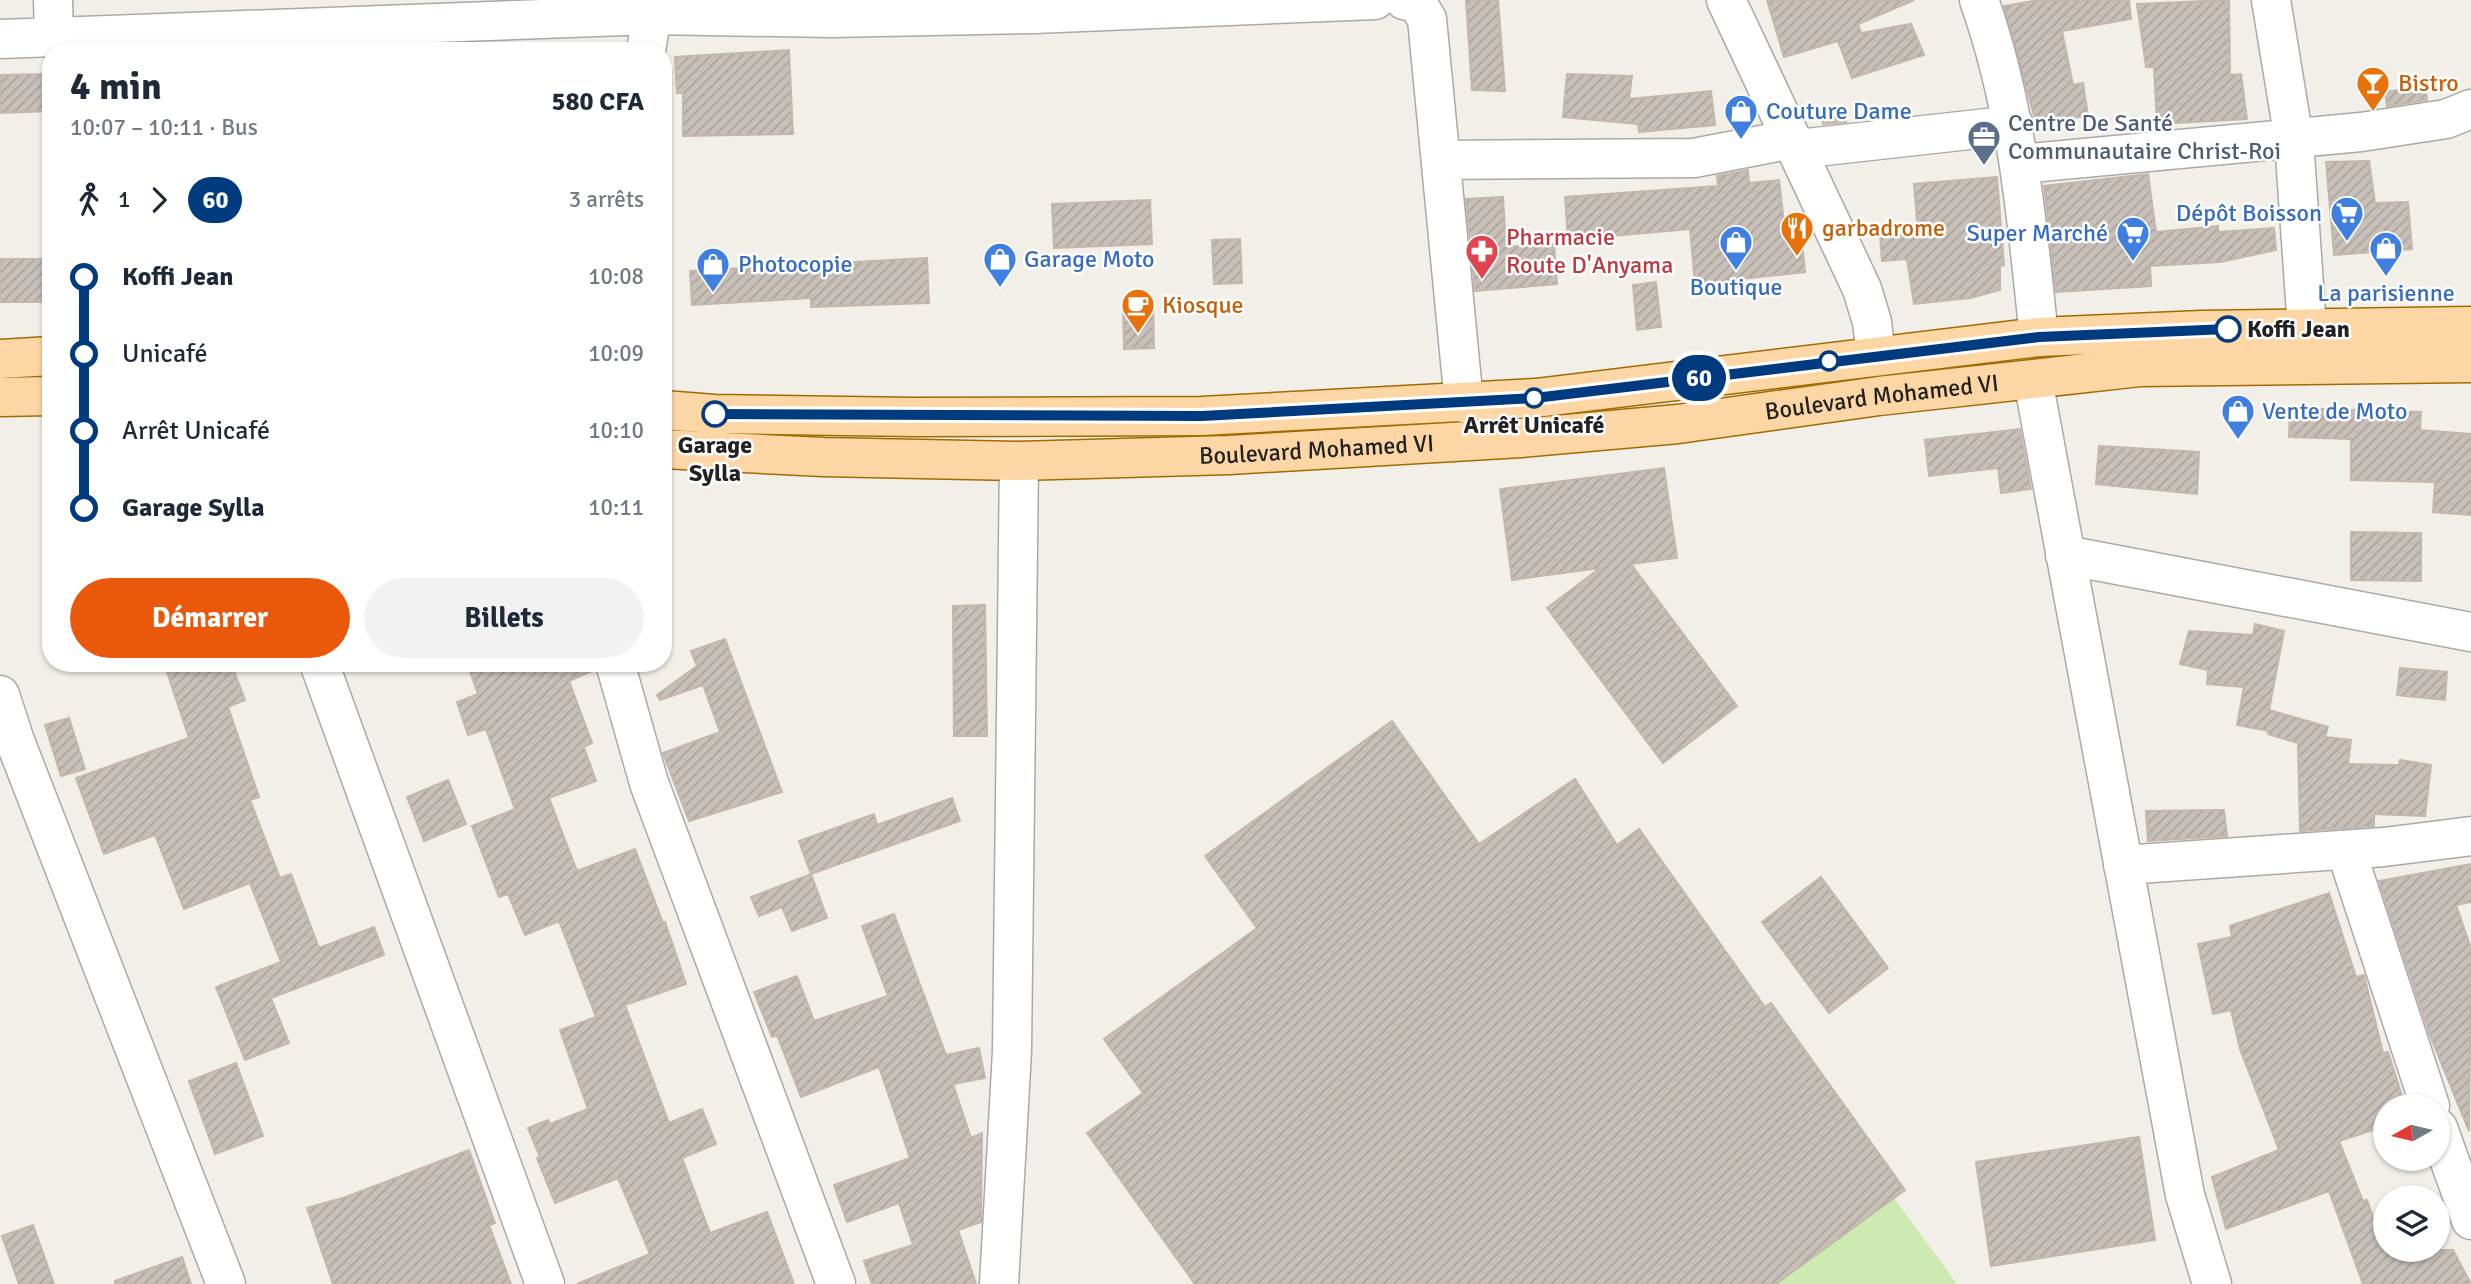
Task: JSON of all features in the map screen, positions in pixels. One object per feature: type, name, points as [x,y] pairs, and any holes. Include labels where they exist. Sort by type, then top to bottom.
[{"type":"main road","name":"Boulevard Mohamed VI","points":[[672,410],[823,416],[1202,416],[1535,398],[2039,337],[2306,328],[2471,326]]},
{"type":"main road","points":[[1876,355],[1879,396]]},
{"type":"main road","points":[[0,359],[42,357]]},
{"type":"main road","name":"Boulevard Mohamed VI","points":[[672,449],[822,457],[1019,461],[1174,458],[1521,438],[1678,424],[1879,396],[2140,367],[2471,363]]},
{"type":"main road","points":[[0,397],[42,396]]},
{"type":"main road","points":[[822,457],[823,416]]},
{"type":"street","points":[[0,39],[53,18],[367,13],[651,22],[1020,15],[1375,0]]},
{"type":"street","points":[[1404,0],[1417,3],[1427,19],[1464,402]]},
{"type":"street","points":[[1726,0],[1862,289],[1872,322],[1876,355]]},
{"type":"street","points":[[1979,0],[2014,125],[2039,337]]},
{"type":"street","points":[[2272,0],[2294,140],[2306,328]]},
{"type":"street","points":[[2020,164],[2294,140],[2446,119],[2471,109]]},
{"type":"street","points":[[1441,160],[1694,158],[1795,144],[2014,125]]},
{"type":"street","points":[[2033,380],[2185,1195],[2213,1284]]},
{"type":"street","points":[[999,1284],[1012,1051],[1019,461]]},
{"type":"street","points":[[2065,555],[2471,632]]},
{"type":"street","points":[[322,672],[545,1284]]},
{"type":"street","points":[[618,672],[649,783],[836,1284]]},
{"type":"street","points":[[0,695],[7,743],[226,1284]]},
{"type":"street","points":[[2123,865],[2346,850],[2471,836]]},
{"type":"street","points":[[2346,850],[2426,1094]]},
{"type":"street","points":[[2450,1161],[2471,1220]]},
{"type":"green space","points":[[1894,1198],[1957,1284],[1776,1284]]},
{"type":"building","points":[[1466,0],[1498,0],[1505,91],[1472,90]]},
{"type":"building","points":[[1767,0],[1914,0],[1858,24],[1861,33],[1911,24],[1924,55],[1852,78],[1838,41],[1784,57]]},
{"type":"building","points":[[2039,0],[2129,0],[2131,19],[2062,31],[2073,85],[2083,83],[2088,116],[2036,123],[2004,6]]},
{"type":"building","points":[[2229,0],[2230,75],[2241,74],[2247,119],[2157,124],[2154,67],[2146,67],[2137,4]]},
{"type":"building","points":[[789,50],[793,134],[683,136],[683,93],[677,93],[675,57]]},
{"type":"building","points":[[42,74],[42,111],[0,113],[0,75]]},
{"type":"building","points":[[1567,74],[1632,76],[1629,99],[1711,91],[1715,125],[1639,132],[1638,124],[1563,117]]},
{"type":"building","points":[[2425,86],[2427,100],[2387,106],[2385,92]]},
{"type":"building","points":[[1846,115],[1846,122],[1823,124],[1822,118]]},
{"type":"building","points":[[2369,161],[2375,203],[2408,202],[2412,249],[2334,255],[2326,162]]},
{"type":"building","points":[[1748,170],[1749,183],[1779,180],[1785,232],[1801,231],[1805,272],[1695,284],[1690,229],[1568,240],[1565,197],[1718,186],[1717,176]]},
{"type":"building","points":[[2148,174],[2156,232],[2218,226],[2218,232],[2274,228],[2276,250],[2220,262],[2150,266],[2151,286],[2056,292],[2044,186]]},
{"type":"building","points":[[1997,177],[2004,265],[2000,266],[2000,290],[1970,298],[1914,304],[1907,259],[1882,261],[1880,235],[1918,232],[1914,184]]},
{"type":"building","points":[[1503,197],[1506,247],[1554,244],[1557,284],[1475,291],[1466,199]]},
{"type":"building","points":[[1150,200],[1152,244],[1054,248],[1052,204]]},
{"type":"building","points":[[1240,239],[1242,283],[1214,284],[1212,240]]},
{"type":"building","points":[[927,258],[929,303],[811,307],[811,298],[692,305],[690,271]]},
{"type":"building","points":[[0,259],[42,259],[42,302],[0,302]]},
{"type":"building","points":[[1656,282],[1661,327],[1637,330],[1633,285]]},
{"type":"building","points":[[1153,301],[1154,348],[1124,349],[1123,302]]},
{"type":"building","points":[[2290,408],[2421,412],[2420,430],[2471,434],[2471,515],[2433,512],[2435,482],[2351,480],[2351,439],[2289,437]]},
{"type":"building","points":[[2020,429],[2031,489],[2001,493],[1998,468],[1929,476],[1925,440]]},
{"type":"building","points":[[2099,446],[2199,452],[2197,494],[2096,484]]},
{"type":"building","points":[[1664,468],[1677,558],[1631,564],[1737,706],[1663,763],[1547,608],[1600,568],[1512,580],[1500,489]]},
{"type":"building","points":[[2351,532],[2421,533],[2421,581],[2351,580]]},
{"type":"building","points":[[985,605],[987,736],[954,736],[953,606]]},
{"type":"building","points":[[2255,624],[2284,631],[2269,710],[2328,727],[2325,737],[2351,740],[2348,764],[2399,765],[2400,760],[2431,765],[2425,816],[2374,814],[2374,826],[2300,831],[2298,743],[2268,734],[2269,731],[2237,725],[2244,687],[2207,684],[2208,670],[2180,664],[2189,631],[2253,635]]},
{"type":"building","points":[[725,639],[782,792],[689,821],[663,753],[720,732],[703,685],[660,700],[657,695],[697,666],[691,651]]},
{"type":"building","points":[[2400,668],[2447,672],[2445,700],[2397,695]]},
{"type":"building","points":[[167,672],[234,672],[245,700],[228,707],[259,797],[250,800],[280,878],[291,874],[319,948],[374,927],[384,955],[271,998],[289,1043],[245,1060],[216,987],[281,962],[250,883],[184,909],[155,835],[104,854],[76,778],[189,738]]},
{"type":"building","points":[[470,672],[589,672],[569,681],[592,743],[584,747],[596,781],[549,798],[577,871],[635,849],[663,923],[665,922],[686,984],[625,1005],[669,1123],[702,1109],[716,1144],[682,1158],[710,1233],[767,1212],[794,1284],[577,1284],[650,1254],[618,1178],[555,1203],[537,1158],[540,1157],[528,1128],[548,1120],[550,1124],[588,1109],[560,1030],[596,1017],[559,921],[525,935],[508,894],[499,897],[472,826],[515,809],[486,729],[468,735],[457,702],[478,694]]},
{"type":"building","points":[[69,718],[85,769],[61,776],[45,725]]},
{"type":"building","points":[[1392,721],[1479,844],[1575,779],[1617,845],[1639,829],[1765,1007],[1771,1003],[1905,1190],[1776,1284],[1195,1284],[1087,1133],[1143,1093],[1104,1039],[1257,928],[1205,856]]},
{"type":"building","points":[[448,780],[466,824],[424,841],[407,797]]},
{"type":"building","points":[[952,798],[960,821],[811,874],[799,841],[874,814],[877,825]]},
{"type":"building","points":[[2224,810],[2227,836],[2148,841],[2146,811]]},
{"type":"building","points":[[2471,864],[2471,902],[2456,905],[2471,948],[2469,1131],[2429,1033],[2379,881]]},
{"type":"building","points":[[811,874],[827,918],[792,931],[782,907],[759,916],[751,897]]},
{"type":"building","points":[[1821,877],[1888,968],[1829,1013],[1762,922]]},
{"type":"building","points":[[2329,893],[2356,977],[2364,975],[2383,1053],[2388,1052],[2401,1094],[2373,1094],[2373,1130],[2339,1141],[2363,1201],[2367,1200],[2373,1217],[2373,1262],[2450,1262],[2450,1250],[2453,1250],[2471,1284],[2363,1284],[2329,1191],[2226,1229],[2212,1177],[2279,1150],[2240,1049],[2231,1010],[2213,1014],[2198,944],[2232,937],[2230,926]]},
{"type":"building","points":[[894,914],[946,1055],[979,1048],[985,1078],[953,1084],[971,1138],[982,1133],[981,1222],[958,1230],[976,1284],[872,1284],[864,1261],[913,1245],[899,1203],[847,1222],[834,1185],[910,1158],[879,1067],[801,1097],[777,1035],[772,1037],[754,992],[797,976],[814,1021],[888,996],[862,926]]},
{"type":"building","points":[[236,1063],[263,1136],[215,1154],[189,1081]]},
{"type":"building","points":[[2139,1137],[2155,1240],[1991,1266],[1976,1162]]},
{"type":"building","points":[[469,1150],[495,1223],[489,1225],[511,1284],[333,1284],[307,1208],[346,1197]]},
{"type":"building","points":[[33,1225],[54,1284],[19,1284],[2,1236]]},
{"type":"building","points":[[182,1257],[191,1284],[115,1284],[115,1281]]},
{"type":"bus line","name":"60","points":[[715,414],[912,417],[1202,416],[1464,402],[1535,398],[2039,337],[2228,329]]},
{"type":"place","name":"Bistro","points":[[2373,113]]},
{"type":"place","name":"Couture Dame","points":[[1741,141]]},
{"type":"place","name":"Centre De Santé Communautaire Christ-Roi","points":[[1984,167]]},
{"type":"place","name":"Dépôt Boisson","points":[[2347,243]]},
{"type":"place","name":"garbadrome","points":[[1797,258]]},
{"type":"place","name":"Super Marché","points":[[2133,263]]},
{"type":"place","name":"Boutique","points":[[1736,272]]},
{"type":"place","name":"La parisienne","points":[[2386,278]]},
{"type":"place","name":"Pharmacie Route D'Anyama","points":[[1482,281]]},
{"type":"place","name":"Garage Moto","points":[[1000,289]]},
{"type":"place","name":"Photocopie","points":[[713,294]]},
{"type":"place","name":"Koffi Jean","points":[[2228,329]]},
{"type":"place","name":"Kiosque","points":[[1138,335]]},
{"type":"place","name":"Arrêt Unicafé","points":[[1534,398]]},
{"type":"place","name":"Garage Sylla","points":[[715,414]]},
{"type":"place","name":"Vente de Moto","points":[[2238,441]]}]
